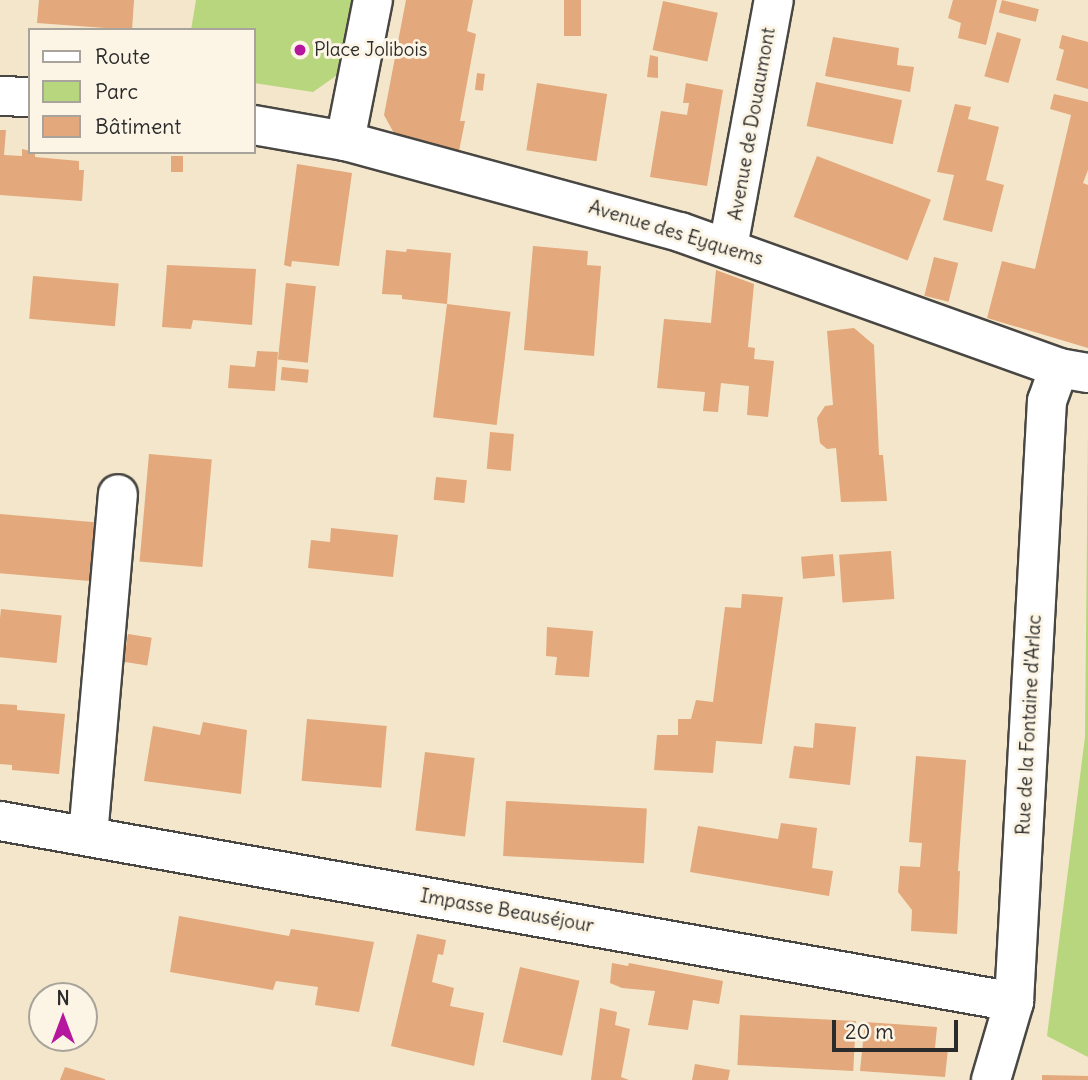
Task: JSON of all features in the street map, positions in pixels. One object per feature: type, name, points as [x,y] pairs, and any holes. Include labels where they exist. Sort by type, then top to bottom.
[{"type":"street","points":[[345,141],[373,0]]},
{"type":"street","name":"Avenue de Douaumont","points":[[728,247],[774,0]]},
{"type":"street","points":[[0,96],[28,97]]},
{"type":"street","name":"Avenue des Eyquems","points":[[256,125],[345,141],[728,247],[1073,371]]},
{"type":"street","name":"Rue de la Fontaine d'Arlac","points":[[991,1080],[1014,1002],[1047,401],[1073,371]]},
{"type":"street","points":[[89,836],[118,494]]},
{"type":"street","name":"Impasse Beauséjour","points":[[0,821],[1014,1002]]},
{"type":"green space","name":"Place Jolibois","points":[[196,0],[356,0],[343,71],[313,92],[256,83],[256,28],[191,28]]},
{"type":"green space","points":[[1088,432],[1088,1057],[1047,1036],[1085,737]]},
{"type":"building","points":[[39,0],[134,0],[132,28],[37,23]]},
{"type":"building","points":[[406,0],[473,0],[467,31],[476,34],[460,121],[465,121],[459,151],[395,135],[384,115]]},
{"type":"building","points":[[564,0],[581,0],[581,36],[564,36]]},
{"type":"building","points":[[953,0],[997,0],[986,45],[958,38],[961,23],[948,18]]},
{"type":"building","points":[[1002,0],[1039,9],[1036,22],[999,13]]},
{"type":"building","points":[[663,1],[718,13],[707,62],[653,50]]},
{"type":"building","points":[[997,32],[1021,39],[1008,83],[984,76]]},
{"type":"building","points":[[1062,35],[1088,42],[1088,89],[1056,80],[1064,50],[1059,48]]},
{"type":"building","points":[[833,37],[899,48],[897,65],[914,67],[910,92],[825,76]]},
{"type":"building","points":[[650,55],[658,57],[658,78],[647,77]]},
{"type":"building","points":[[477,73],[485,74],[483,91],[475,90]]},
{"type":"building","points":[[816,82],[902,100],[893,144],[807,126]]},
{"type":"building","points":[[537,83],[607,94],[596,161],[526,150]]},
{"type":"building","points":[[686,83],[723,90],[707,186],[650,177],[661,111],[687,115],[689,103],[683,103]]},
{"type":"building","points":[[1054,94],[1088,102],[1088,170],[1083,183],[1088,185],[1088,348],[987,318],[1002,261],[1035,269],[1071,115],[1050,109]]},
{"type":"building","points":[[955,104],[971,107],[968,119],[999,127],[986,180],[1004,185],[992,232],[943,220],[954,175],[937,172]]},
{"type":"building","points":[[0,130],[6,130],[4,155],[22,156],[22,149],[28,150],[28,154],[35,154],[35,157],[79,161],[79,170],[84,170],[82,201],[0,195]]},
{"type":"building","points":[[171,156],[183,156],[183,172],[171,172]]},
{"type":"building","points":[[817,156],[931,200],[908,260],[794,217]]},
{"type":"building","points":[[297,164],[352,173],[339,266],[292,261],[291,267],[284,265]]},
{"type":"building","points":[[533,246],[588,251],[587,265],[601,266],[594,356],[524,350]]},
{"type":"building","points":[[407,249],[451,253],[447,304],[382,294],[386,250],[406,252]]},
{"type":"building","points":[[934,257],[958,263],[949,302],[924,296]]},
{"type":"building","points":[[167,265],[256,269],[252,325],[193,320],[191,329],[162,327]]},
{"type":"building","points":[[716,270],[754,284],[748,347],[755,348],[754,359],[774,361],[768,417],[747,415],[749,386],[721,383],[718,412],[703,411],[705,392],[657,388],[664,319],[711,323]]},
{"type":"building","points":[[33,276],[119,283],[115,326],[29,319]]},
{"type":"building","points":[[286,283],[316,286],[308,363],[278,360]]},
{"type":"building","points":[[447,304],[511,312],[497,425],[433,417]]},
{"type":"building","points":[[854,328],[874,345],[879,455],[883,455],[887,501],[841,502],[836,448],[827,449],[820,443],[817,418],[825,406],[833,405],[827,331]]},
{"type":"building","points":[[257,351],[278,352],[275,391],[228,388],[230,365],[255,367]]},
{"type":"building","points":[[282,367],[309,370],[307,383],[281,380]]},
{"type":"building","points":[[490,432],[514,434],[511,471],[487,469]]},
{"type":"building","points":[[149,454],[212,459],[202,567],[140,562]]},
{"type":"building","points":[[436,477],[467,480],[464,503],[434,500]]},
{"type":"building","points":[[0,514],[98,523],[92,581],[0,573]]},
{"type":"building","points":[[331,528],[398,535],[393,577],[308,568],[311,540],[330,542]]},
{"type":"building","points":[[891,551],[894,599],[842,603],[839,555]]},
{"type":"building","points":[[833,554],[835,576],[803,579],[801,557]]},
{"type":"building","points":[[742,594],[783,597],[762,744],[716,741],[713,773],[654,770],[657,735],[678,735],[678,719],[691,719],[696,700],[713,702],[725,607],[741,608]]},
{"type":"building","points":[[1,609],[62,615],[57,663],[0,657]]},
{"type":"building","points":[[547,627],[593,631],[589,677],[555,675],[557,657],[546,656]]},
{"type":"building","points":[[128,634],[152,638],[147,665],[124,662]]},
{"type":"building","points":[[0,704],[17,705],[17,710],[65,714],[59,774],[12,770],[12,765],[0,764]]},
{"type":"building","points":[[307,719],[387,726],[381,788],[302,781]]},
{"type":"building","points":[[203,722],[247,730],[241,794],[144,781],[153,726],[200,735]]},
{"type":"building","points":[[815,723],[856,727],[850,785],[789,778],[794,746],[813,748]]},
{"type":"building","points":[[425,752],[475,758],[465,837],[415,830]]},
{"type":"building","points":[[916,756],[966,760],[958,871],[957,934],[911,931],[912,910],[898,892],[900,866],[920,867],[922,843],[909,842]]},
{"type":"building","points":[[506,801],[647,808],[644,863],[503,856]]},
{"type":"building","points":[[781,823],[817,828],[812,868],[833,871],[829,896],[690,872],[698,826],[778,839]]},
{"type":"building","points":[[179,916],[289,936],[291,929],[374,942],[359,1012],[315,1005],[318,987],[276,981],[273,990],[170,972]]},
{"type":"building","points":[[417,934],[446,940],[443,955],[438,954],[432,982],[454,988],[450,1006],[484,1013],[474,1066],[391,1046]]},
{"type":"building","points":[[612,963],[628,966],[629,963],[723,981],[719,1004],[693,1000],[688,1030],[648,1025],[655,991],[622,988],[610,983]]},
{"type":"building","points":[[520,967],[579,981],[562,1056],[503,1042]]},
{"type":"building","points":[[600,1008],[617,1012],[615,1025],[630,1029],[621,1077],[629,1080],[591,1080]]},
{"type":"building","points":[[740,1015],[856,1021],[853,1071],[737,1065]]},
{"type":"building","points":[[865,1022],[937,1027],[935,1048],[948,1049],[945,1077],[860,1071]]},
{"type":"building","points":[[695,1064],[730,1070],[728,1080],[692,1080]]},
{"type":"building","points":[[65,1067],[105,1079],[105,1080],[60,1080]]},
{"type":"building","points":[[1042,1075],[1088,1076],[1088,1080],[1042,1080]]},
{"type":"place","name":"Place Jolibois","points":[[300,50]]}]
